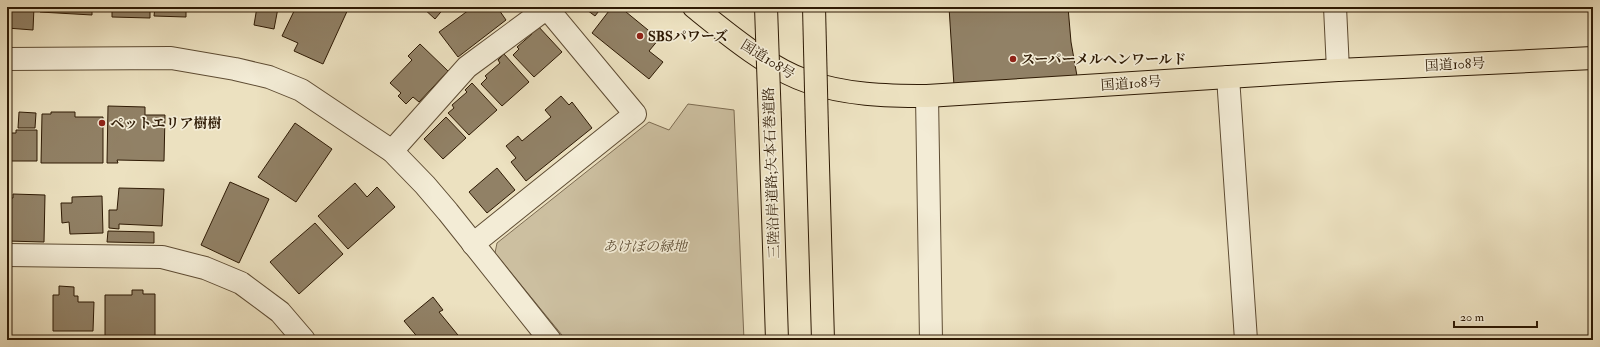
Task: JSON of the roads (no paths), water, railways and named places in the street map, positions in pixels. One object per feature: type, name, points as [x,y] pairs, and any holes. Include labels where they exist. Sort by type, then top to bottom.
[{"type":"highway","name":"国道108号","points":[[694,7],[777,68],[806,81],[841,90],[874,96],[927,96],[1338,70],[1593,58]]},
{"type":"highway","name":"三陸沿岸道路;矢本石巻道路","points":[[766,7],[777,340]]},
{"type":"highway","points":[[814,7],[823,340]]},
{"type":"street","points":[[392,150],[467,67],[546,7],[635,114],[473,244]]},
{"type":"street","points":[[1335,7],[1338,70]]},
{"type":"street","points":[[7,59],[171,58],[235,69],[269,77],[300,90],[392,150],[425,185],[550,340]]},
{"type":"street","points":[[1228,77],[1246,340]]},
{"type":"street","points":[[927,96],[931,340]]},
{"type":"street","points":[[7,255],[162,257],[205,268],[241,283],[280,312],[304,340]]},
{"type":"place","name":"SBSパワーズ","points":[[640,36]]},
{"type":"place","name":"スーパーメルヘンワールド","points":[[1013,59]]},
{"type":"place","name":"ペットエリア樹樹","points":[[102,123]]},
{"type":"park label","name":"あけぼの緑地","points":[[645,246]]}]
